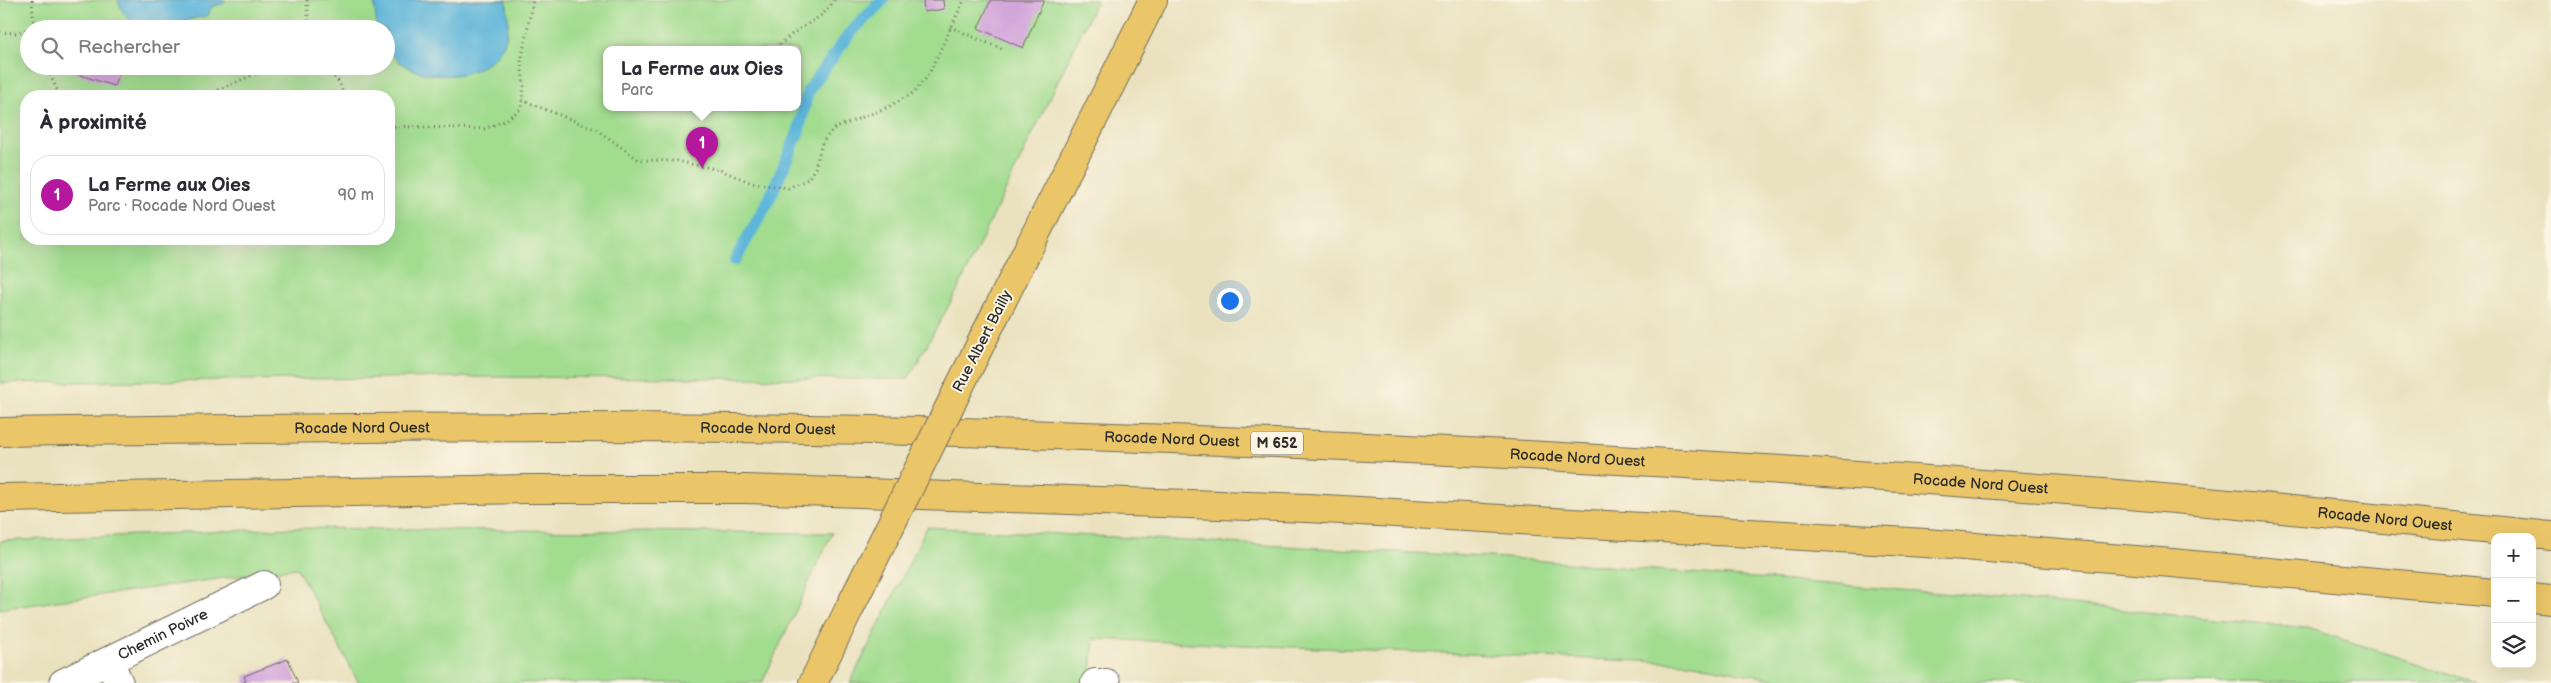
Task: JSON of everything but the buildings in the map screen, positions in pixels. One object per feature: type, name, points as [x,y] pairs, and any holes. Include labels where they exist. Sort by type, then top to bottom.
[{"type":"main road","name":"Rue Albert Bailly","points":[[813,683],[1153,0]]},
{"type":"main road","name":"Rocade Nord Ouest","points":[[0,432],[316,427],[786,429],[1058,435],[1418,448],[1701,464],[2120,494],[2551,536]]},
{"type":"main road","points":[[0,498],[527,489],[745,489],[1307,508],[1926,543],[2172,563],[2491,594]]},
{"type":"main road","points":[[2536,598],[2551,600]]},
{"type":"street","name":"Chemin Poivre","points":[[63,683],[114,672],[264,585]]},
{"type":"street","points":[[1095,682],[1106,683]]},
{"type":"path","points":[[32,0],[32,20]]},
{"type":"path","points":[[308,0],[309,20]]},
{"type":"path","points":[[395,126],[484,129],[504,121],[521,109],[524,86],[520,62],[533,0]]},
{"type":"path","points":[[779,46],[782,41],[828,12],[834,0]]},
{"type":"path","points":[[522,100],[597,130],[639,160],[677,161],[720,170],[752,183],[788,188],[808,179],[815,168],[822,143],[834,128],[888,107],[913,93],[928,76],[964,0]]},
{"type":"path","points":[[950,27],[1004,50]]},
{"type":"path","points":[[0,32],[20,32]]},
{"type":"path","points":[[50,75],[57,90]]},
{"type":"path","points":[[218,90],[253,75]]},
{"type":"path","points":[[332,75],[339,82],[342,90]]},
{"type":"green space","points":[[0,0],[1097,0],[958,289],[908,379],[469,377],[0,383]]},
{"type":"green space","points":[[927,527],[1506,558],[2001,598],[2307,628],[2475,682],[1794,683],[1688,663],[1094,639],[1090,683],[850,683]]},
{"type":"green space","points":[[296,528],[832,533],[762,683],[359,683],[297,568],[0,609],[0,541]]},
{"type":"water","points":[[118,0],[225,0],[225,3],[211,7],[208,16],[188,20],[130,20],[125,15]]},
{"type":"water","points":[[374,0],[506,0],[508,13],[507,34],[503,47],[490,61],[480,68],[468,72],[443,76],[407,67],[395,58],[395,20],[376,20]]},
{"type":"waterway","points":[[735,260],[769,200],[798,133],[808,91],[850,33],[883,0]]},
{"type":"place","name":"La Ferme aux Oies","points":[[702,168]]}]
